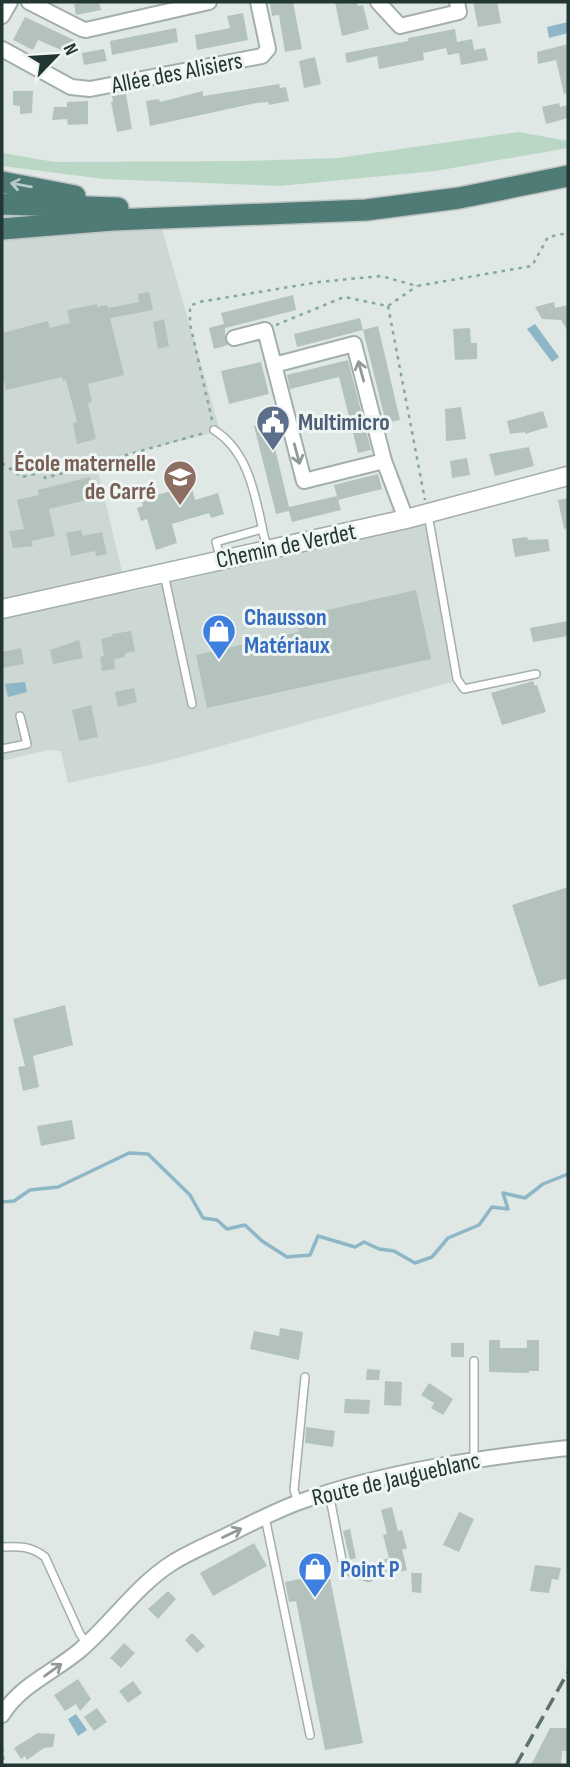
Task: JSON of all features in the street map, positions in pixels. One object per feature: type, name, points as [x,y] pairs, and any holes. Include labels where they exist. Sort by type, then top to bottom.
[{"type":"highway","points":[[2,204],[285,211],[366,210],[459,198],[568,176]]},
{"type":"highway","points":[[2,182],[136,208]]},
{"type":"highway","points":[[2,229],[285,211]]},
{"type":"street","points":[[2,16],[10,2]]},
{"type":"street","points":[[29,2],[86,30],[209,2]]},
{"type":"street","name":"Allée des Alisiers","points":[[2,49],[71,87],[103,87],[262,56],[268,50],[258,2]]},
{"type":"street","points":[[379,2],[400,26],[458,12],[457,2]]},
{"type":"street","points":[[234,338],[265,330],[304,481],[384,461]]},
{"type":"street","points":[[274,365],[354,344],[384,461],[406,519]]},
{"type":"street","name":"Chemin de Verdet","points":[[2,609],[428,514],[568,475]]},
{"type":"street","name":"Route de Jaugueblanc","points":[[2,1715],[20,1693],[87,1644],[142,1587],[173,1563],[265,1517],[329,1492],[474,1460],[568,1448]]},
{"type":"lane","points":[[214,430],[227,438],[241,458],[254,487],[268,551]]},
{"type":"lane","points":[[428,514],[457,679],[464,689],[536,674]]},
{"type":"lane","points":[[221,560],[216,542],[262,529],[263,531]]},
{"type":"lane","points":[[164,573],[192,704]]},
{"type":"lane","points":[[2,749],[27,744],[20,716]]},
{"type":"lane","points":[[474,1361],[474,1460]]},
{"type":"lane","points":[[299,1502],[294,1490],[306,1377]]},
{"type":"lane","points":[[329,1492],[342,1560],[351,1572],[369,1577]]},
{"type":"lane","points":[[265,1517],[310,1735]]},
{"type":"lane","points":[[2,1547],[26,1546],[45,1557],[87,1644]]},
{"type":"path","points":[[265,330],[344,297],[388,306],[417,286],[532,266],[548,237],[568,233]]},
{"type":"path","points":[[388,306],[428,514]]},
{"type":"path","points":[[2,463],[22,477],[44,472],[45,478],[214,430]]},
{"type":"path","points":[[2,1748],[5,1765]]},
{"type":"shaded area","points":[[2,213],[158,215],[220,431],[96,462],[127,593],[426,523],[452,682],[163,762],[68,783],[61,751],[48,750],[2,761]]},
{"type":"green space","points":[[519,132],[568,141],[568,148],[435,171],[280,186],[104,179],[2,166],[2,153],[55,162],[338,158]]},
{"type":"water","points":[[568,22],[568,33],[549,38],[547,27]]},
{"type":"water","points":[[535,324],[559,357],[552,362],[527,329]]},
{"type":"water","points":[[25,682],[27,692],[8,697],[5,684]]},
{"type":"water","points":[[76,1714],[87,1730],[78,1736],[68,1719]]},
{"type":"building","points":[[99,2],[101,10],[76,15],[74,4]]},
{"type":"building","points":[[270,2],[293,2],[302,49],[285,52],[279,15],[272,16]]},
{"type":"building","points":[[335,2],[357,2],[358,6],[363,5],[369,29],[342,36]]},
{"type":"building","points":[[473,2],[497,2],[501,23],[478,27]]},
{"type":"building","points":[[243,13],[248,40],[197,50],[195,35],[230,28],[227,16]]},
{"type":"building","points":[[25,17],[74,40],[68,53],[38,40],[33,50],[13,40]]},
{"type":"building","points":[[176,28],[178,42],[112,55],[110,41]]},
{"type":"building","points":[[455,29],[457,42],[472,39],[474,50],[485,48],[488,60],[461,65],[459,53],[448,55],[446,48],[423,53],[424,60],[379,69],[377,56],[347,63],[345,53]]},
{"type":"building","points":[[568,44],[568,93],[564,94],[556,60],[538,64],[537,52]]},
{"type":"building","points":[[104,49],[107,61],[84,65],[82,53]]},
{"type":"building","points":[[315,57],[321,84],[304,88],[299,61]]},
{"type":"building","points":[[279,84],[280,88],[286,87],[289,101],[269,105],[268,102],[256,103],[150,126],[146,101],[159,99],[160,102],[203,91],[203,96]]},
{"type":"building","points":[[13,91],[33,91],[32,113],[20,114],[20,106],[13,105]]},
{"type":"building","points":[[126,94],[132,129],[117,132],[112,96]]},
{"type":"building","points":[[88,101],[88,124],[68,125],[67,119],[52,120],[54,107],[67,107],[67,102]]},
{"type":"building","points":[[559,103],[560,107],[568,105],[568,118],[546,124],[542,107]]},
{"type":"building","points":[[149,292],[153,310],[110,318],[124,375],[88,384],[92,402],[88,403],[96,439],[77,444],[73,423],[77,422],[66,380],[63,381],[62,377],[6,390],[2,372],[2,333],[48,321],[50,328],[70,323],[67,310],[97,304],[97,307],[107,305],[108,308],[139,302],[138,294]]},
{"type":"building","points":[[293,295],[296,310],[225,328],[228,345],[214,349],[209,328],[224,324],[221,313]]},
{"type":"building","points":[[554,302],[555,308],[568,305],[568,331],[561,320],[542,319],[535,307]]},
{"type":"building","points":[[360,318],[363,330],[297,347],[294,334]]},
{"type":"building","points":[[164,319],[169,346],[158,349],[153,322]]},
{"type":"building","points":[[378,326],[400,420],[386,423],[363,330]]},
{"type":"building","points":[[470,328],[471,343],[477,343],[477,359],[455,360],[453,329]]},
{"type":"building","points":[[348,360],[371,450],[358,453],[339,377],[290,389],[287,375]]},
{"type":"building","points":[[261,362],[269,394],[229,404],[221,371]]},
{"type":"building","points":[[461,407],[466,439],[446,441],[445,409]]},
{"type":"building","points":[[543,411],[548,427],[525,434],[510,434],[507,421]]},
{"type":"building","points":[[269,423],[289,507],[337,496],[341,510],[292,522],[289,511],[276,514],[254,426]]},
{"type":"building","points":[[529,447],[534,466],[495,476],[489,454]]},
{"type":"building","points":[[467,458],[470,475],[452,478],[450,461]]},
{"type":"building","points":[[378,474],[382,489],[338,500],[334,485]]},
{"type":"building","points":[[90,477],[95,498],[49,509],[55,536],[31,541],[33,546],[13,548],[9,531],[24,529],[17,500],[39,495],[38,490]]},
{"type":"building","points":[[154,484],[157,495],[191,485],[195,500],[218,493],[224,514],[211,518],[209,513],[172,524],[177,543],[156,550],[147,519],[141,521],[137,508],[143,506],[138,488]]},
{"type":"building","points":[[568,498],[568,528],[564,529],[558,500]]},
{"type":"building","points":[[81,530],[83,536],[102,532],[107,554],[96,556],[95,551],[71,556],[66,533]]},
{"type":"building","points":[[527,537],[528,540],[548,539],[550,551],[515,557],[512,539]]},
{"type":"building","points":[[416,590],[431,659],[207,708],[196,655],[299,632],[296,617]]},
{"type":"building","points":[[568,621],[568,636],[533,642],[530,628]]},
{"type":"building","points":[[131,631],[135,651],[114,659],[115,669],[102,671],[100,657],[104,656],[101,639]]},
{"type":"building","points":[[79,640],[83,658],[53,664],[50,650]]},
{"type":"building","points":[[21,648],[24,664],[2,668],[2,652]]},
{"type":"building","points":[[533,681],[535,686],[537,685],[546,712],[502,725],[491,693]]},
{"type":"building","points":[[134,688],[137,702],[118,707],[115,692]]},
{"type":"building","points":[[91,705],[98,737],[79,741],[72,710]]},
{"type":"building","points":[[568,887],[568,978],[539,987],[512,905]]},
{"type":"building","points":[[65,1005],[73,1045],[33,1056],[39,1087],[23,1091],[18,1067],[25,1066],[13,1019]]},
{"type":"building","points":[[72,1120],[75,1139],[41,1146],[37,1126]]},
{"type":"building","points":[[280,1328],[303,1332],[299,1360],[250,1349],[254,1331],[279,1336]]},
{"type":"building","points":[[489,1340],[500,1340],[500,1348],[527,1348],[527,1340],[539,1340],[539,1371],[489,1372]]},
{"type":"building","points":[[451,1343],[464,1343],[464,1357],[451,1357]]},
{"type":"building","points":[[367,1369],[380,1370],[379,1380],[366,1380]]},
{"type":"building","points":[[385,1381],[402,1382],[401,1406],[384,1405]]},
{"type":"building","points":[[429,1383],[453,1399],[443,1415],[431,1408],[434,1403],[421,1395]]},
{"type":"building","points":[[345,1399],[370,1400],[369,1414],[344,1413]]},
{"type":"building","points":[[306,1427],[335,1431],[333,1447],[305,1443]]},
{"type":"building","points":[[392,1507],[398,1531],[402,1530],[407,1549],[402,1549],[407,1570],[378,1577],[374,1562],[389,1558],[383,1535],[387,1534],[381,1510]]},
{"type":"building","points":[[459,1512],[474,1519],[459,1552],[443,1545]]},
{"type":"building","points":[[350,1529],[356,1558],[350,1560],[343,1531]]},
{"type":"building","points":[[254,1543],[267,1566],[213,1596],[200,1573]]},
{"type":"building","points":[[535,1565],[561,1568],[558,1580],[552,1579],[549,1593],[530,1591]]},
{"type":"building","points":[[329,1573],[363,1743],[325,1750],[296,1601],[289,1602],[285,1582]]},
{"type":"building","points":[[411,1573],[422,1573],[421,1593],[412,1592]]},
{"type":"building","points":[[168,1591],[176,1599],[158,1619],[148,1609]]},
{"type":"building","points":[[192,1633],[205,1646],[197,1653],[185,1640]]},
{"type":"building","points":[[124,1643],[135,1653],[121,1668],[110,1658]]},
{"type":"building","points":[[78,1679],[91,1699],[80,1711],[76,1704],[65,1711],[54,1695]]},
{"type":"building","points":[[133,1681],[142,1693],[128,1703],[119,1691]]},
{"type":"building","points":[[97,1708],[107,1722],[94,1731],[84,1717]]},
{"type":"building","points":[[550,1728],[568,1728],[568,1751],[562,1751],[561,1765],[531,1765]]},
{"type":"building","points":[[38,1733],[55,1734],[53,1747],[44,1748],[27,1760],[25,1756],[21,1759],[14,1748]]},
{"type":"waterway","points":[[2,1202],[14,1201],[30,1190],[58,1187],[129,1153],[148,1154],[190,1195],[203,1218],[217,1220],[227,1229],[245,1225],[262,1241],[287,1257],[310,1255],[318,1236],[355,1247],[364,1242],[379,1249],[394,1251],[415,1263],[432,1257],[448,1238],[479,1225],[492,1207],[508,1209],[503,1193],[525,1198],[543,1184],[568,1174]]},
{"type":"railway","points":[[516,1765],[568,1672]]},
{"type":"place","name":"Multimicro","points":[[273,452]]},
{"type":"place","name":"École maternelle de Carré","points":[[180,507]]},
{"type":"place","name":"Chausson Matériaux","points":[[219,661]]},
{"type":"place","name":"Point P","points":[[315,1599]]}]
